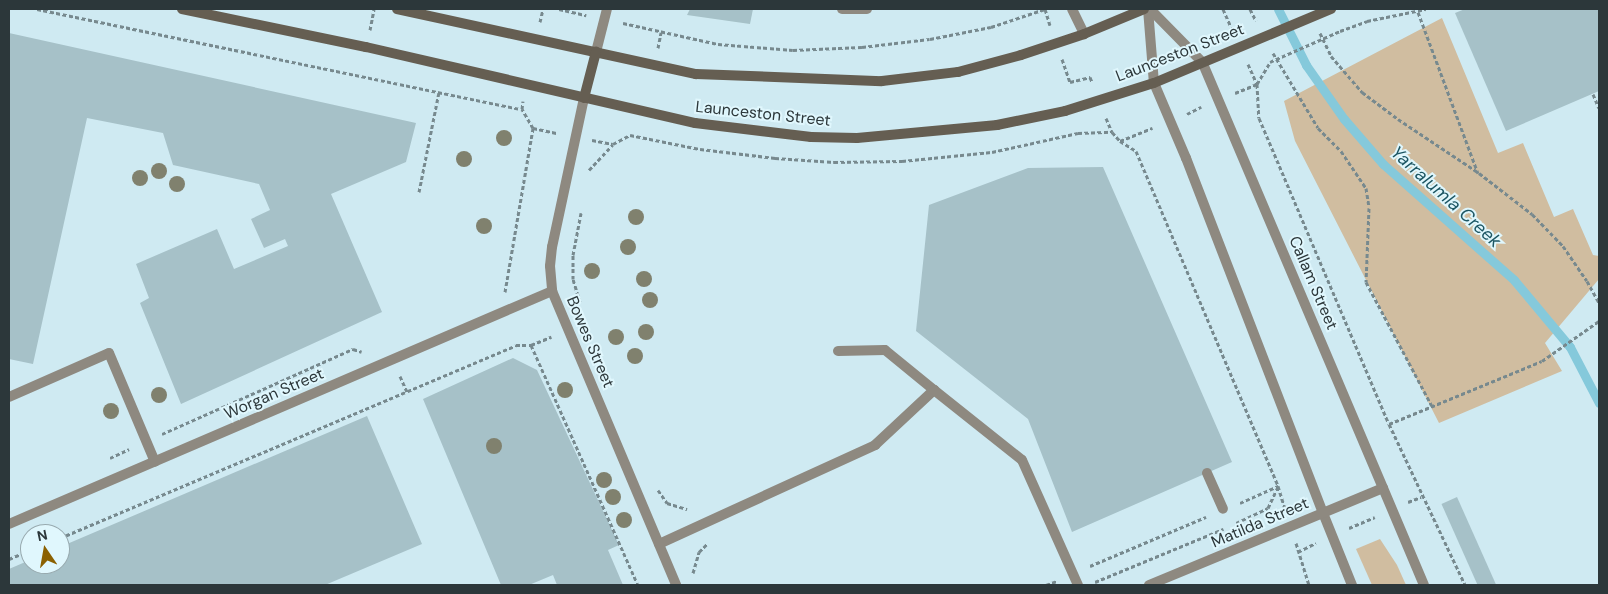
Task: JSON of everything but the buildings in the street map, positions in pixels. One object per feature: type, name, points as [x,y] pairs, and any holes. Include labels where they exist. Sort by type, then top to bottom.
[{"type":"main road","name":"Launceston Street","points":[[182,9],[366,48],[695,123],[812,137],[857,138],[997,125],[1065,111],[1154,83],[1330,9]]},
{"type":"main road","name":"Launceston Street","points":[[397,9],[696,74],[830,81],[882,81],[958,72],[1021,55],[1084,34],[1144,9]]},
{"type":"main road","points":[[584,98],[596,52]]},
{"type":"street","points":[[842,9],[867,9]]},
{"type":"street","points":[[1072,9],[1084,34]]},
{"type":"street","name":"Callam Street","points":[[1149,9],[1202,62],[1424,585]]},
{"type":"street","name":"Callam Street","points":[[1149,9],[1154,83],[1186,158],[1322,513],[1352,585]]},
{"type":"street","points":[[596,52],[606,14]]},
{"type":"street","name":"Bowes Street","points":[[584,98],[552,248],[550,266],[552,291],[676,585]]},
{"type":"street","name":"Worgan Street","points":[[9,524],[552,291]]},
{"type":"street","points":[[838,352],[885,350],[1022,460],[1078,585]]},
{"type":"street","points":[[9,398],[108,353],[155,462]]},
{"type":"street","points":[[659,544],[874,444],[934,390]]},
{"type":"street","points":[[1207,473],[1223,510]]},
{"type":"street","name":"Matilda Street","points":[[1149,585],[1383,488]]},
{"type":"path","points":[[37,9],[522,109],[533,128],[505,294]]},
{"type":"path","points":[[559,9],[606,14],[718,44],[793,50],[862,47],[930,40],[991,27],[1046,9]]},
{"type":"path","points":[[1250,9],[1253,15]]},
{"type":"path","points":[[1426,9],[1367,21],[1270,62],[1257,84],[1259,118],[1389,424],[1421,496],[1465,585]]},
{"type":"path","points":[[1418,12],[1479,173]]},
{"type":"path","points":[[1332,56],[1362,92],[1398,119],[1479,173],[1538,220],[1563,246],[1587,281],[1599,303]]},
{"type":"path","points":[[1282,71],[1318,128],[1341,151],[1366,188],[1370,208],[1366,282],[1432,406]]},
{"type":"path","points":[[1070,82],[1090,77]]},
{"type":"path","points":[[419,192],[439,92]]},
{"type":"path","points":[[1593,94],[1599,108]]},
{"type":"path","points":[[588,178],[590,168],[613,144],[630,135],[700,149],[775,158],[834,162],[902,161],[992,152],[1078,133],[1112,132],[1120,141],[1136,150],[1278,486],[1268,508],[1235,524]]},
{"type":"path","points":[[582,207],[573,256],[573,278],[583,310]]},
{"type":"path","points":[[1389,424],[1542,361],[1599,321]]},
{"type":"path","points":[[70,534],[516,345],[531,345],[638,585]]},
{"type":"path","points":[[103,461],[353,349]]},
{"type":"path","points":[[654,485],[667,503],[694,512],[708,543],[699,552],[692,572],[695,579]]},
{"type":"path","points":[[1073,574],[1278,486]]},
{"type":"path","points":[[1298,552],[1421,496]]},
{"type":"path","points":[[1088,585],[1226,528]]},
{"type":"shaded area","points":[[1442,18],[1498,153],[1523,143],[1554,217],[1573,209],[1593,255],[1599,256],[1599,279],[1545,343],[1562,371],[1439,423],[1295,141],[1284,101]]},
{"type":"shaded area","points":[[1380,539],[1397,565],[1406,585],[1372,585],[1356,549]]},
{"type":"waterway","name":"Yarralumla Creek","points":[[1278,9],[1306,65],[1344,119],[1383,164],[1514,280],[1570,347],[1599,403]]}]
